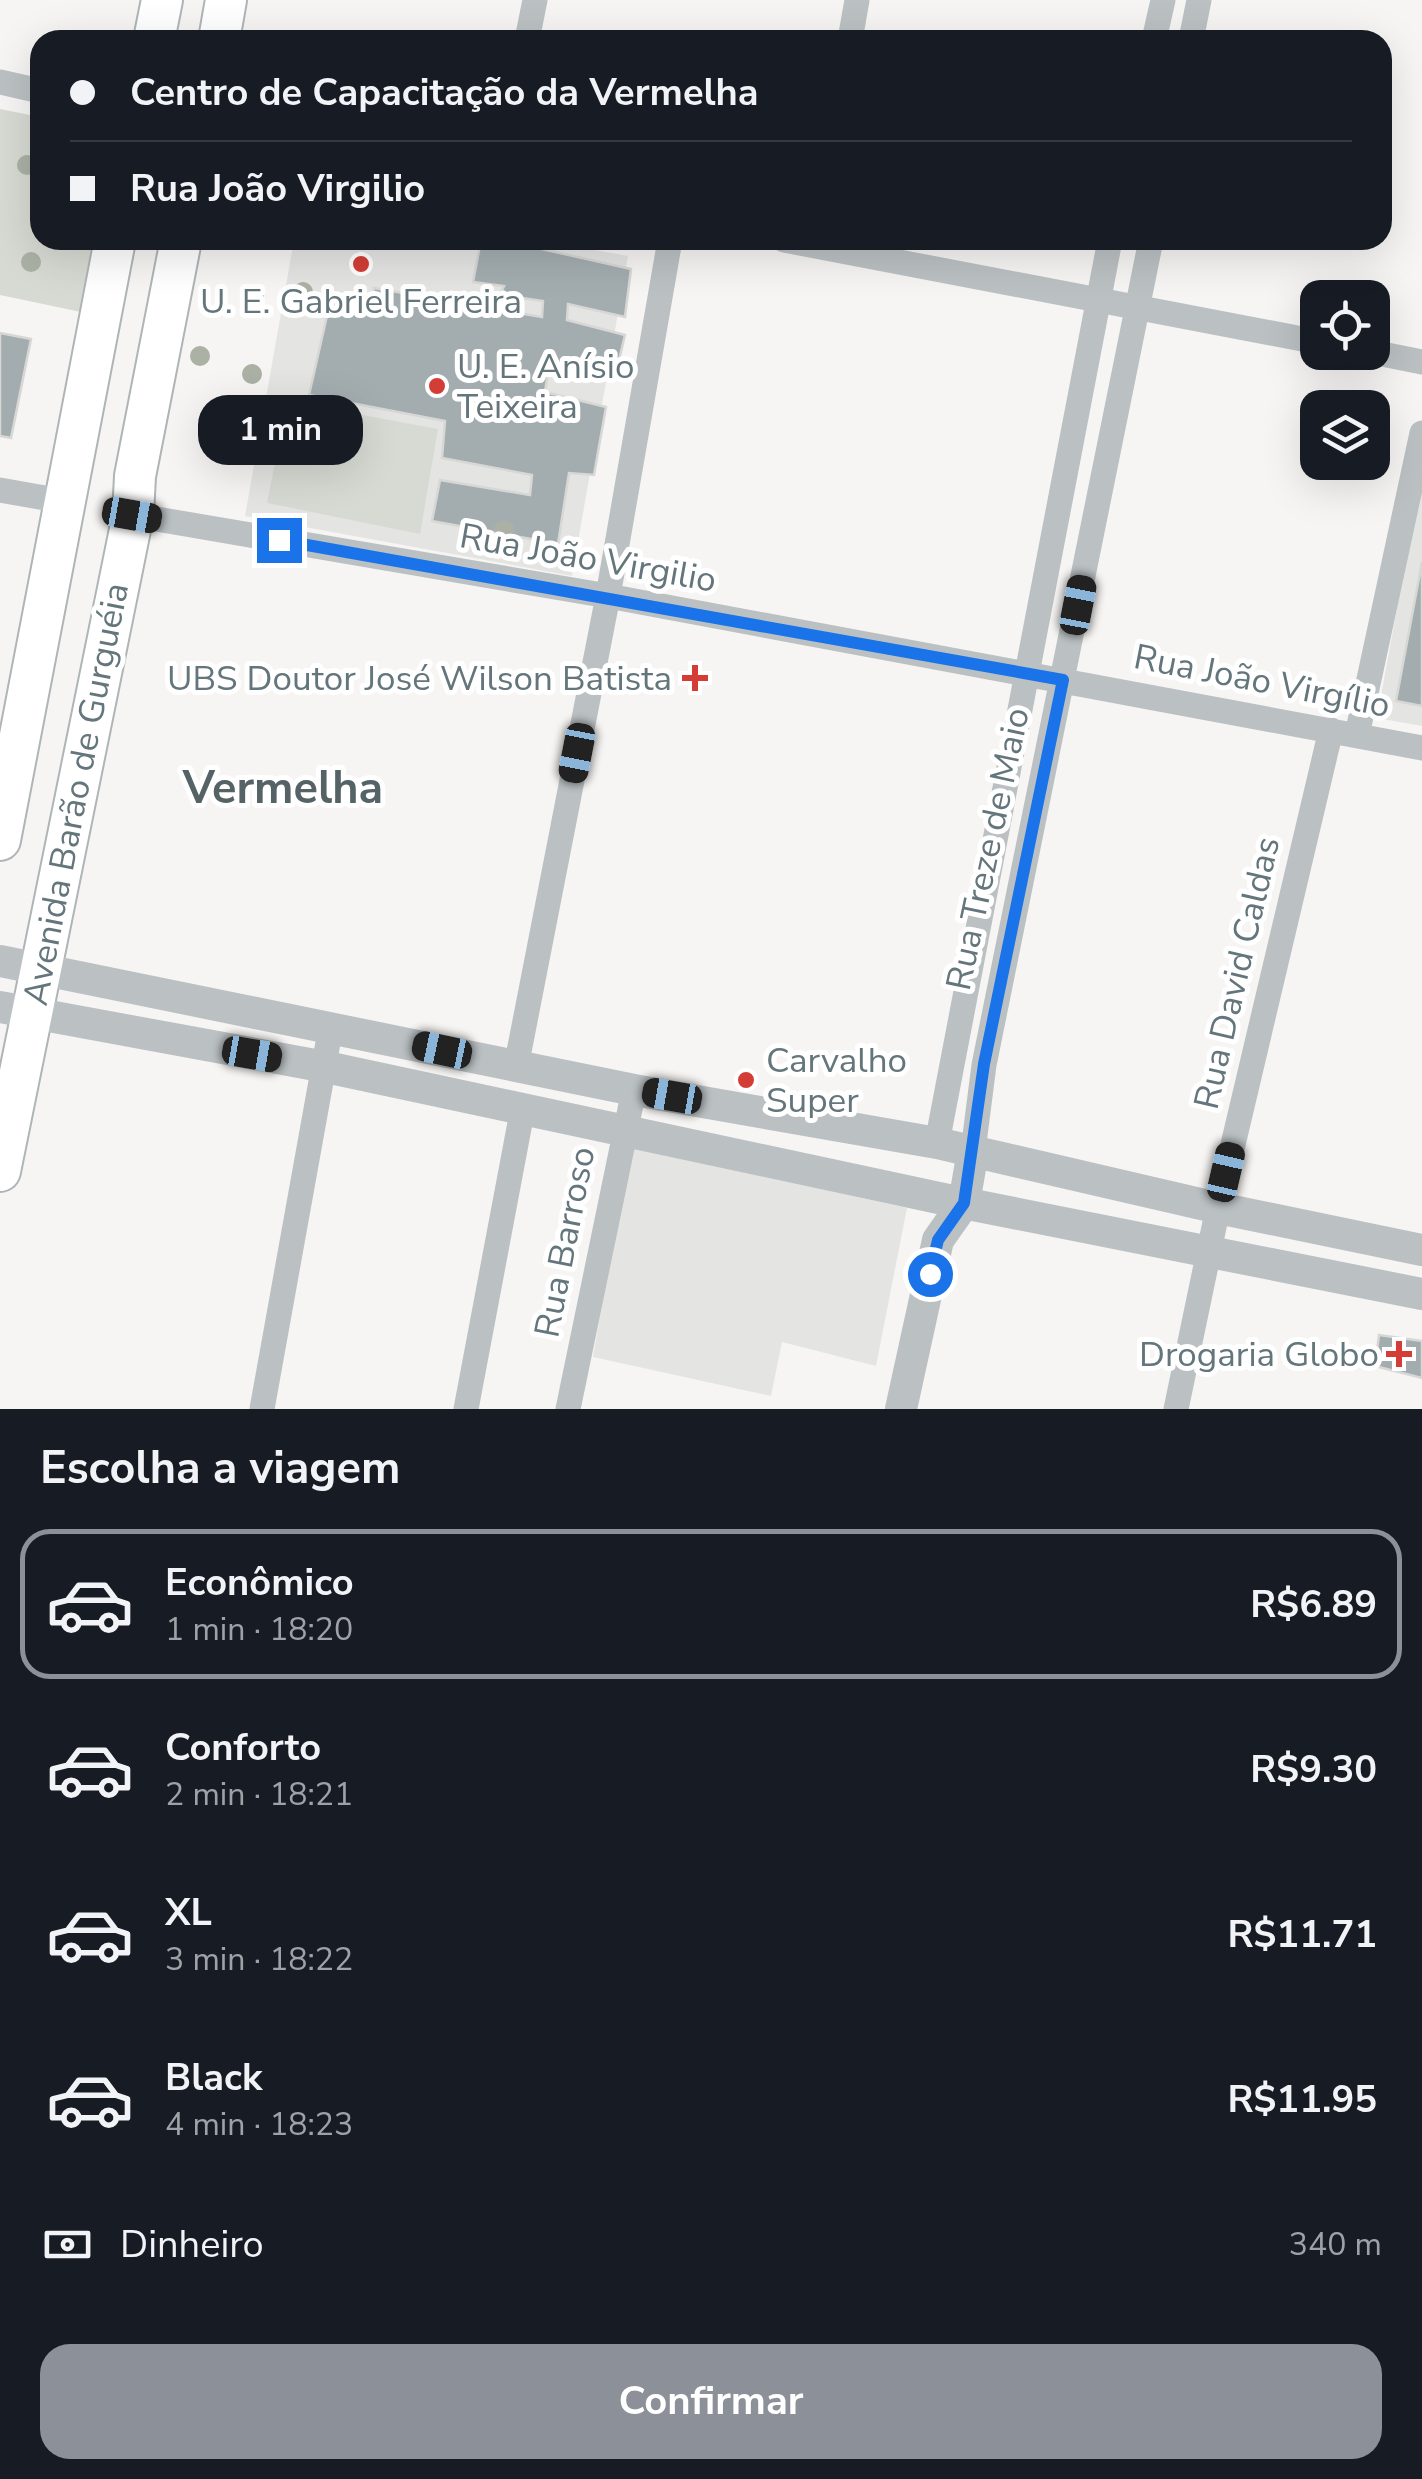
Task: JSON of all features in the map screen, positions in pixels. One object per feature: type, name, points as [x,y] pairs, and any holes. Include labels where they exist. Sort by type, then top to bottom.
[{"type":"main road","points":[[156,30],[162,0]]},
{"type":"main road","points":[[221,30],[226,0]]},
{"type":"main road","name":"Avenida Barão de Gurguéia","points":[[0,840],[62,500],[113,250]]},
{"type":"main road","name":"Avenida Barão de Gurguéia","points":[[0,1170],[16,1009],[40,968],[132,515],[179,250]]},
{"type":"street","points":[[529,30],[535,0]]},
{"type":"street","points":[[852,30],[857,0]]},
{"type":"street","points":[[1156,30],[1163,0]]},
{"type":"street","points":[[1193,30],[1199,0]]},
{"type":"street","points":[[0,82],[30,88]]},
{"type":"street","points":[[516,1066],[608,596],[668,250]]},
{"type":"street","points":[[846,250],[1300,339]]},
{"type":"street","name":"Rua Treze de Maio","points":[[923,1193],[937,1142],[1030,673],[1108,250]]},
{"type":"street","name":"Rua Treze de Maio","points":[[901,1409],[938,1240],[964,1203],[984,1064],[1150,250]]},
{"type":"street","points":[[1390,356],[1422,362]]},
{"type":"street","points":[[1358,735],[1422,432]]},
{"type":"street","points":[[0,490],[62,500]]},
{"type":"street","name":"Rua João Virgilio","points":[[132,515],[1030,673]]},
{"type":"street","name":"Rua João Virgílio","points":[[1030,673],[1422,748]]},
{"type":"street","name":"Rua David Caldas","points":[[1176,1409],[1218,1208],[1331,730]]},
{"type":"street","points":[[0,962],[634,1090],[937,1142],[1218,1208],[1422,1250]]},
{"type":"street","points":[[16,1009],[326,1067],[964,1203],[1422,1294]]},
{"type":"street","points":[[262,1409],[331,1026]]},
{"type":"street","name":"Rua Barroso","points":[[568,1409],[634,1090]]},
{"type":"street","points":[[466,1409],[523,1107]]},
{"type":"street","points":[[923,1193],[938,1240]]},
{"type":"shaded area","points":[[0,109],[30,115],[30,250],[93,250],[81,312],[0,295]]},
{"type":"shaded area","name":"U. E. Anísio Teixeira","points":[[292,250],[595,250],[628,256],[572,576],[245,516]]},
{"type":"shaded area","points":[[287,401],[438,429],[420,534],[267,503]]},
{"type":"shaded area","points":[[1422,471],[1422,726],[1377,718]]},
{"type":"shaded area","points":[[630,1146],[907,1208],[876,1366],[782,1342],[771,1396],[593,1357]]},
{"type":"building","points":[[479,250],[546,250],[631,269],[625,317],[568,304],[567,320],[625,335],[615,377],[549,365],[545,392],[606,407],[594,475],[569,473],[558,544],[432,521],[440,480],[530,495],[532,475],[442,458],[445,421],[309,395],[331,298],[372,303],[374,288],[542,317],[543,301],[500,295],[504,286],[473,282]]},
{"type":"building","points":[[0,333],[31,339],[11,438],[0,436]]},
{"type":"building","points":[[1422,562],[1422,706],[1396,701]]},
{"type":"building","name":"Drogaria Globo","points":[[1379,1335],[1422,1341],[1422,1378],[1375,1366]]},
{"type":"place","name":"U. E. Gabriel Ferreira","points":[[361,264]]},
{"type":"place","name":"U. E. Anísio Teixeira","points":[[437,386]]},
{"type":"place","name":"UBS Doutor José Wilson Batista","points":[[695,678]]},
{"type":"place","name":"Carvalho Super","points":[[746,1080]]},
{"type":"place","name":"Drogaria Globo","points":[[1399,1354]]},
{"type":"district","name":"Vermelha","points":[[283,788]]},
{"type":"route","points":[[279,540],[1063,680],[984,1064],[964,1203],[938,1240],[930,1274]]}]
